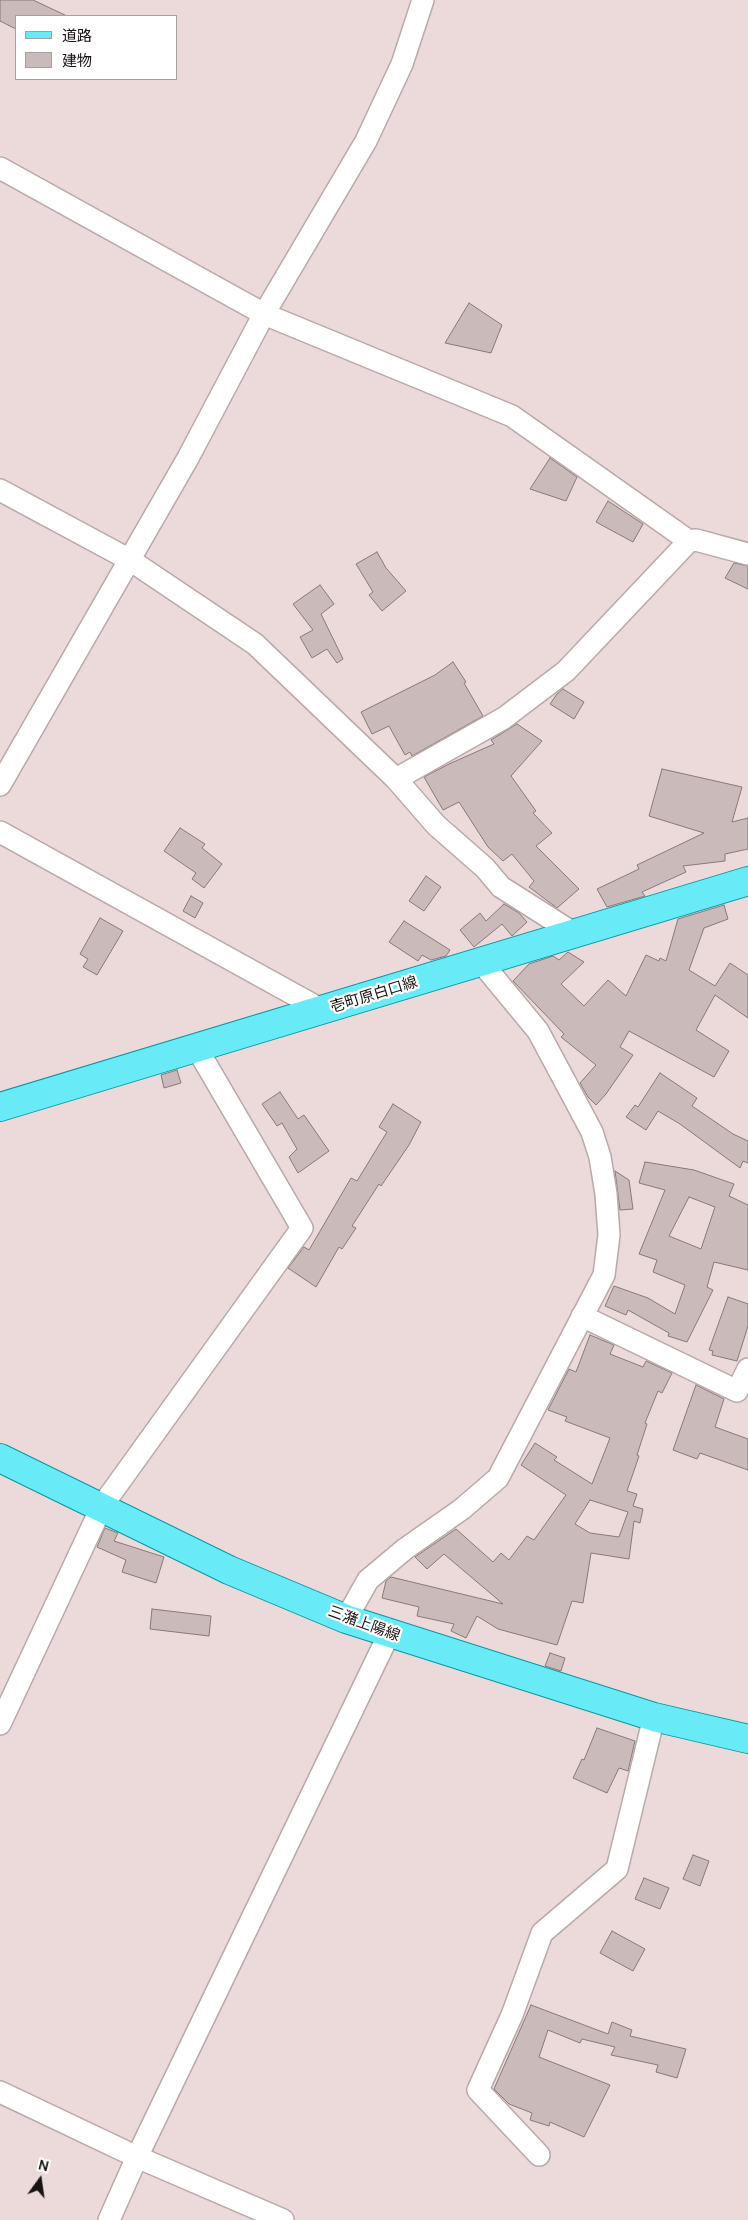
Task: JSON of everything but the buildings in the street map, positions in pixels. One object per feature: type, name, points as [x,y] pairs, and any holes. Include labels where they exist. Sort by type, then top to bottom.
[{"type":"main road","name":"壱町原白口線","points":[[0,1107],[748,882]]},
{"type":"main road","name":"三潴上陽線","points":[[0,1458],[102,1506],[229,1570],[346,1619],[654,1717],[748,1738]]},
{"type":"street","points":[[0,785],[188,458],[264,314],[366,141],[402,64],[423,0]]},
{"type":"street","points":[[0,168],[264,314],[512,416],[690,541]]},
{"type":"street","points":[[0,490],[130,560],[255,644],[396,779],[436,825],[485,868],[501,887],[575,934]]},
{"type":"street","points":[[396,779],[504,718],[566,671],[690,541],[696,540],[748,554]]},
{"type":"street","points":[[0,832],[324,1011]]},
{"type":"street","points":[[346,1619],[368,1580],[405,1549],[462,1509],[498,1478],[604,1275],[609,1235],[606,1194],[600,1157],[592,1132],[538,1031],[481,962]]},
{"type":"street","points":[[0,1724],[102,1506],[302,1228],[196,1047]]},
{"type":"street","points":[[582,1316],[737,1391],[748,1369]]},
{"type":"street","points":[[109,2220],[137,2157],[389,1634]]},
{"type":"street","points":[[539,2155],[478,2090],[512,2015],[542,1933],[617,1868],[654,1717]]},
{"type":"street","points":[[0,2092],[137,2157],[283,2220]]}]
